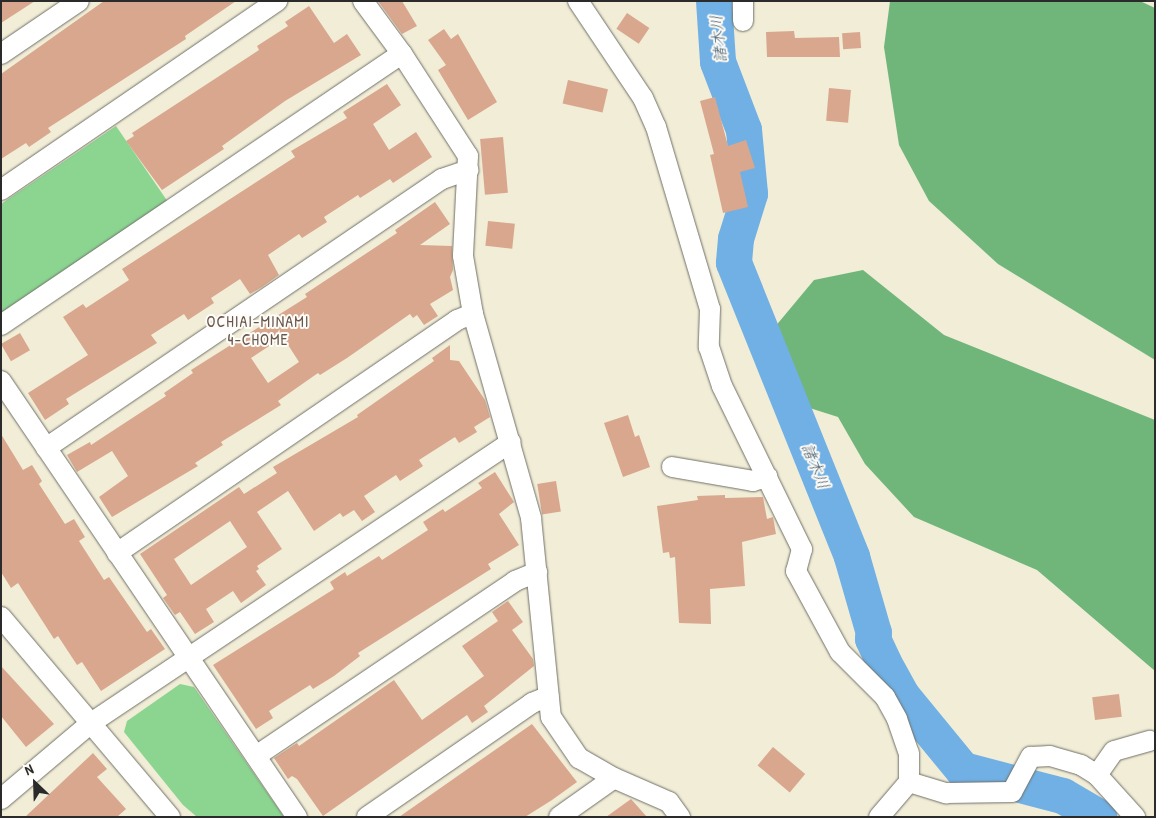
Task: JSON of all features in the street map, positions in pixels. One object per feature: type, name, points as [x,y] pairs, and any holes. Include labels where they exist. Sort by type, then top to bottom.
[{"type":"street","points":[[1,54],[79,1]]},
{"type":"street","points":[[1,190],[277,1]]},
{"type":"street","points":[[362,1],[402,54],[468,156],[463,256],[473,314],[511,442],[531,518],[551,717],[580,758],[614,778],[669,802],[680,817]]},
{"type":"street","points":[[578,1],[643,98],[656,127],[710,310],[710,347],[722,386],[802,549],[796,572],[840,652],[885,697],[897,719],[909,753],[909,782],[879,817]]},
{"type":"street","points":[[1,325],[402,54]]},
{"type":"street","points":[[46,448],[442,179],[468,170]]},
{"type":"street","points":[[117,553],[457,320],[473,314]]},
{"type":"street","points":[[1,381],[297,817]]},
{"type":"street","points":[[1,799],[91,723],[511,442]]},
{"type":"street","points":[[672,467],[753,481],[767,477]]},
{"type":"street","points":[[256,756],[515,581],[537,572]]},
{"type":"street","points":[[1,617],[170,817]]},
{"type":"street","points":[[367,817],[532,703],[549,696]]},
{"type":"street","points":[[1098,774],[1114,751],[1150,741]]},
{"type":"street","points":[[909,782],[946,793],[1012,792],[1031,757],[1050,756],[1081,765],[1098,774],[1135,817]]},
{"type":"street","points":[[559,817],[614,778]]},
{"type":"street","points":[[1,813],[4,817]]},
{"type":"green space","points":[[890,1],[1140,1],[1155,8],[1155,360],[998,264],[929,201],[899,145],[884,47]]},
{"type":"green space","points":[[116,126],[168,202],[1,316],[1,204]]},
{"type":"green space","points":[[863,270],[944,335],[1155,420],[1155,671],[1037,570],[914,517],[865,464],[838,417],[772,396],[757,365],[774,328],[814,280]]},
{"type":"green space","points":[[180,684],[194,687],[284,817],[197,817],[183,805],[124,732],[127,721]]},
{"type":"building","points":[[1,1],[35,1],[1,23]]},
{"type":"building","points":[[104,1],[236,1],[185,36],[186,39],[48,128],[51,132],[29,147],[26,143],[1,159],[1,74]]},
{"type":"building","points":[[378,1],[402,1],[417,26],[402,34]]},
{"type":"building","points":[[309,6],[334,43],[347,34],[361,55],[285,101],[222,146],[224,149],[162,190],[126,141],[134,136],[132,133],[259,50],[257,46],[288,26],[285,22]]},
{"type":"building","points":[[627,13],[649,28],[639,44],[616,29]]},
{"type":"building","points":[[444,29],[451,39],[458,34],[497,102],[468,120],[438,70],[446,65],[428,40]]},
{"type":"building","points":[[794,31],[795,38],[839,37],[840,57],[767,57],[766,32]]},
{"type":"building","points":[[860,32],[861,48],[843,49],[842,33]]},
{"type":"building","points":[[568,80],[608,89],[603,113],[563,103]]},
{"type":"building","points":[[387,84],[401,105],[373,124],[389,150],[416,132],[432,157],[393,183],[390,179],[360,198],[358,195],[324,217],[327,222],[302,238],[299,234],[268,255],[279,275],[262,287],[250,294],[240,279],[211,298],[214,303],[188,320],[184,314],[151,335],[157,343],[66,399],[69,404],[45,420],[28,393],[88,355],[63,317],[83,304],[86,308],[129,280],[122,269],[295,157],[291,151],[347,118],[343,112]]},
{"type":"building","points":[[829,88],[851,90],[848,123],[826,121]]},
{"type":"building","points":[[715,97],[728,146],[746,140],[755,168],[740,172],[748,207],[723,213],[710,155],[714,154],[700,101]]},
{"type":"building","points":[[503,137],[508,193],[485,195],[480,139]]},
{"type":"building","points":[[435,202],[450,224],[420,245],[452,246],[453,270],[450,277],[453,290],[430,304],[438,316],[424,325],[417,315],[413,318],[410,314],[347,358],[320,375],[318,373],[278,401],[281,405],[221,442],[223,445],[195,463],[198,466],[112,517],[99,497],[128,476],[112,451],[77,472],[67,455],[90,442],[91,445],[166,396],[164,393],[193,373],[191,370],[307,297],[305,294],[397,233],[395,230]],"holes":[[[283,337],[299,362],[268,383],[251,358]]]},
{"type":"building","points":[[488,221],[515,224],[512,249],[485,246]]},
{"type":"building","points":[[20,333],[30,350],[11,361],[1,344]]},
{"type":"building","points":[[450,345],[450,360],[459,361],[485,400],[490,417],[474,427],[477,432],[459,443],[455,437],[419,460],[423,466],[400,481],[396,475],[364,496],[375,512],[362,521],[354,510],[343,517],[340,513],[314,531],[288,491],[257,512],[282,549],[257,566],[259,569],[256,571],[266,585],[241,603],[233,591],[206,609],[214,622],[195,634],[180,612],[175,615],[163,598],[167,595],[140,554],[239,487],[244,494],[277,473],[273,467],[358,417],[357,415],[434,361],[432,358]],"holes":[[[230,521],[247,547],[191,585],[174,559]]]},
{"type":"building","points":[[628,415],[635,437],[639,435],[650,467],[623,477],[604,423]]},
{"type":"building","points":[[1,434],[23,470],[32,465],[42,481],[39,484],[65,524],[74,519],[85,537],[79,541],[104,580],[109,577],[147,632],[151,629],[165,649],[101,691],[82,662],[77,665],[58,636],[54,639],[18,583],[11,588],[1,572]]},
{"type":"building","points":[[495,472],[514,502],[499,514],[519,545],[488,564],[491,569],[358,653],[360,656],[334,676],[313,689],[310,685],[269,711],[273,718],[256,729],[213,665],[334,589],[330,582],[345,572],[347,576],[379,556],[382,560],[428,530],[423,522],[443,509],[445,512],[482,488],[478,483]]},
{"type":"building","points":[[556,481],[561,512],[542,515],[537,484]]},
{"type":"building","points":[[725,495],[725,498],[763,497],[767,519],[773,517],[776,534],[742,542],[745,586],[710,589],[711,624],[679,623],[675,557],[670,558],[669,552],[663,553],[657,506],[698,500],[697,496]]},
{"type":"building","points":[[508,601],[523,622],[512,630],[533,659],[534,666],[484,706],[488,712],[472,723],[467,715],[323,816],[297,779],[292,776],[288,779],[274,758],[297,743],[299,746],[394,680],[422,720],[484,676],[462,646],[498,621],[492,612]]},
{"type":"building","points":[[1,666],[54,724],[26,747],[1,716]]},
{"type":"building","points":[[1119,694],[1122,717],[1095,720],[1092,697]]},
{"type":"building","points":[[532,724],[577,782],[552,800],[525,817],[399,817]]},
{"type":"building","points":[[773,747],[805,774],[790,792],[758,765]]},
{"type":"building","points":[[93,753],[107,769],[97,777],[126,809],[117,817],[25,817]]},
{"type":"building","points":[[631,799],[647,817],[606,817]]},
{"type":"waterway","name":"諸木川","points":[[714,1],[718,62],[744,130],[750,194],[736,239],[734,263],[852,557],[874,633],[873,639],[884,663],[903,697],[963,770],[1063,796],[1099,817]]},
{"type":"district","name":"OCHIAI-MINAMI 4-CHOME","points":[[258,330]]}]
